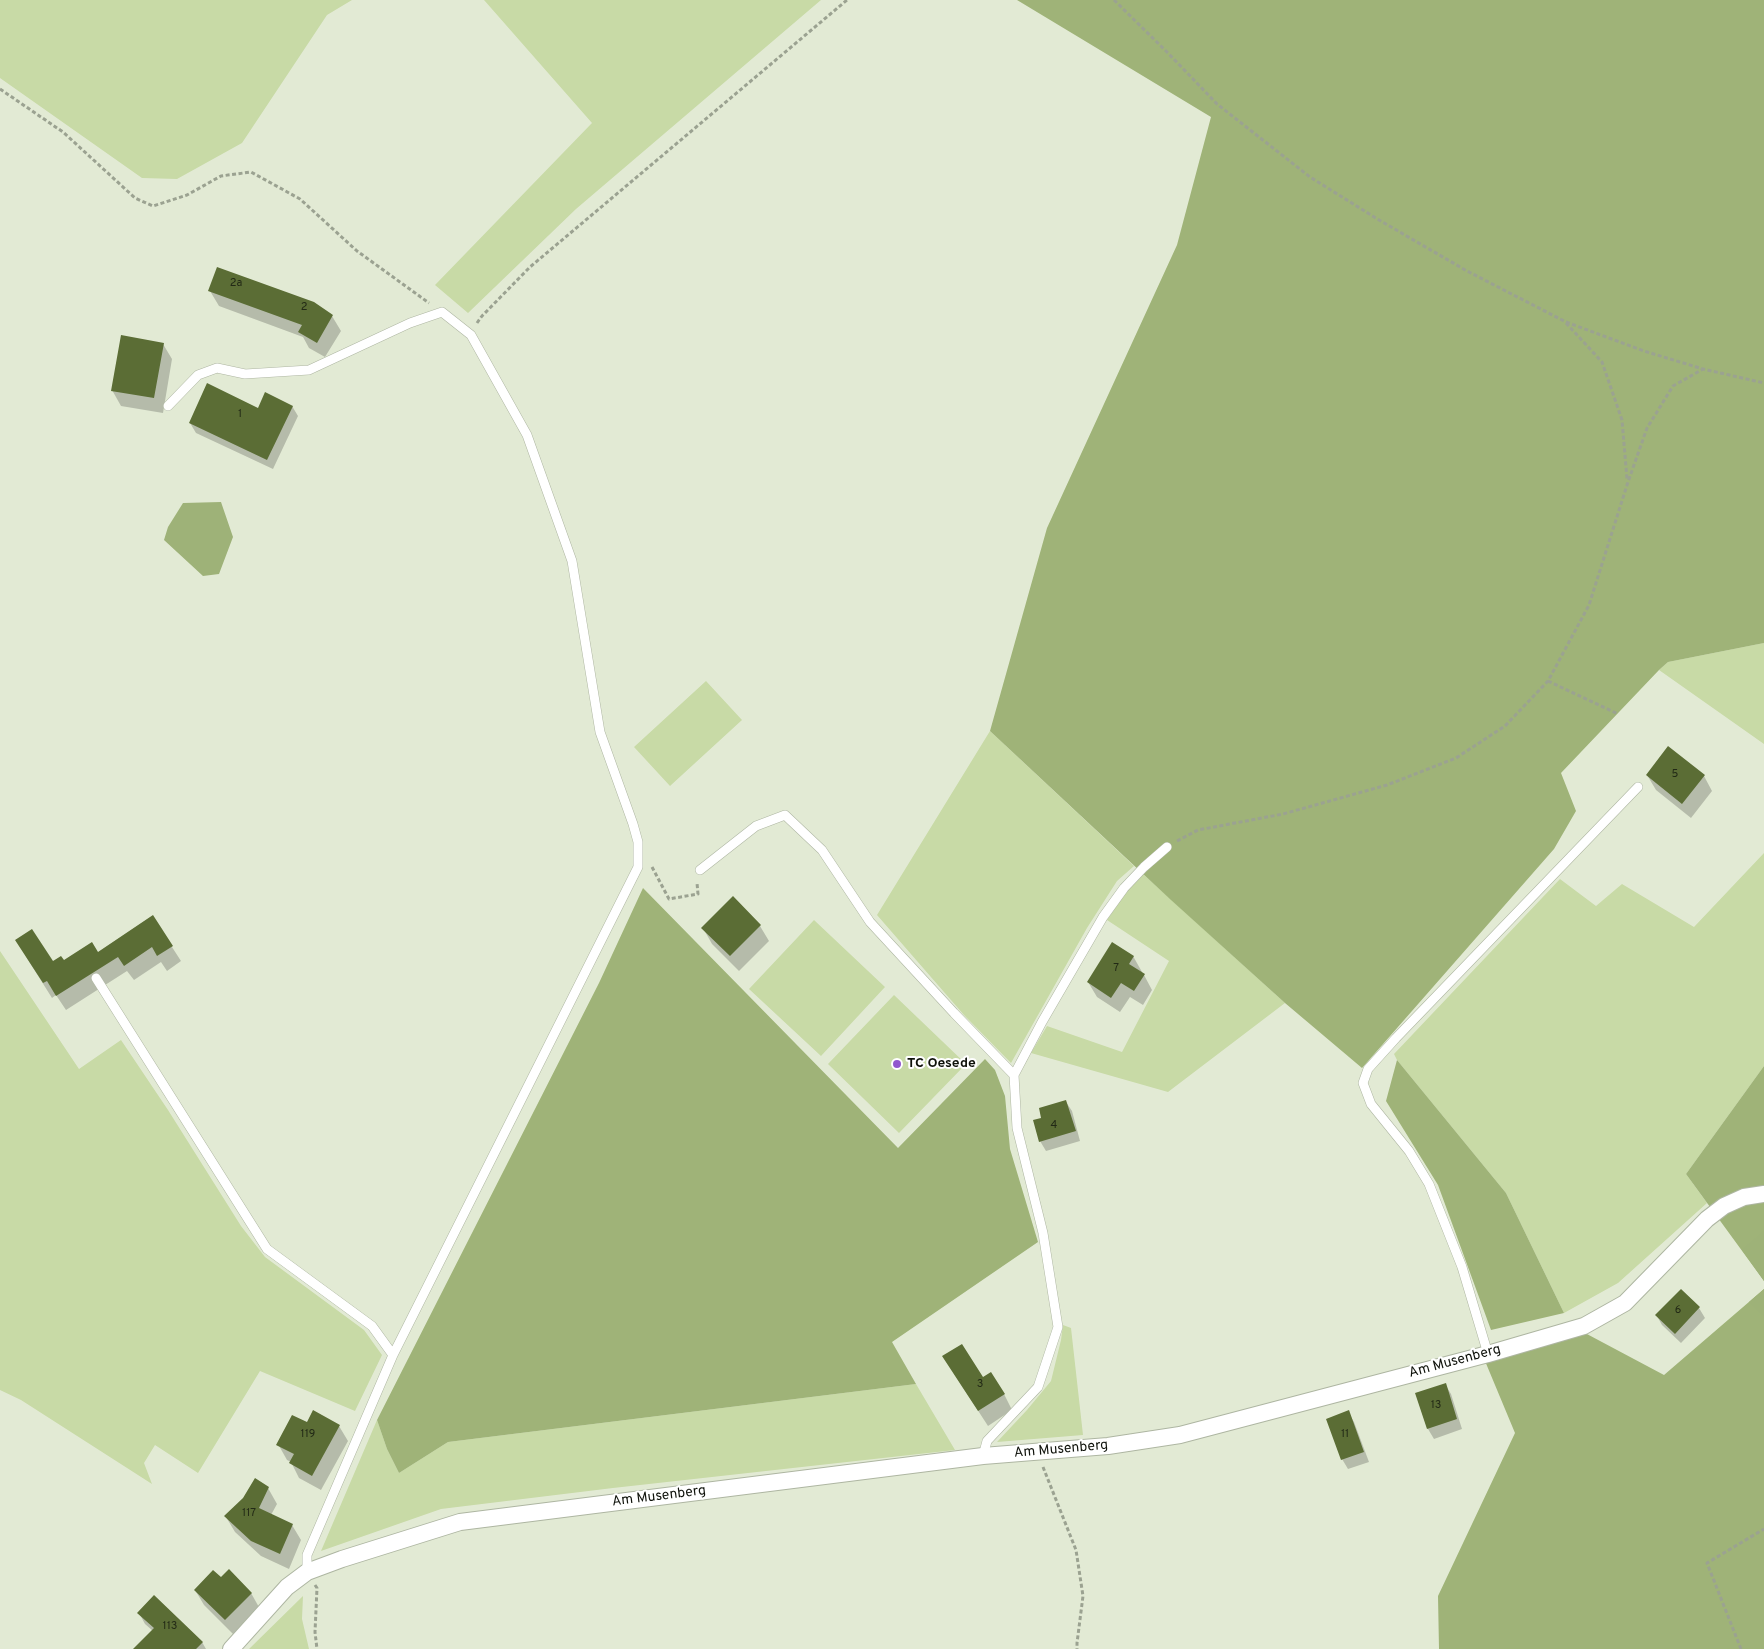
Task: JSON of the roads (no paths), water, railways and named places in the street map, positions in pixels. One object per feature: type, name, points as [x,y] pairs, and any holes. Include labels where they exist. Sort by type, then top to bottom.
[{"type":"street","name":"Am Musenberg","points":[[231,1649],[287,1587],[307,1572],[460,1522],[983,1456],[1108,1446],[1180,1435],[1488,1354],[1584,1326],[1625,1304],[1707,1220],[1724,1206],[1744,1198],[1764,1194]]},
{"type":"lane","points":[[168,406],[198,375],[217,368],[245,374],[309,370],[410,323],[442,312],[471,335],[528,435],[572,561],[600,732],[634,824],[638,842],[638,867],[392,1355],[307,1555],[307,1572]]},
{"type":"lane","points":[[1488,1354],[1462,1267],[1429,1184],[1409,1151],[1371,1104],[1363,1084],[1368,1069],[1396,1038],[1638,787]]},
{"type":"lane","points":[[700,870],[756,826],[785,814],[822,850],[870,922],[1014,1075]]},
{"type":"lane","points":[[983,1456],[987,1441],[1038,1387],[1058,1327],[1042,1233],[1017,1128],[1014,1075],[1103,916],[1124,888],[1167,846]]},
{"type":"lane","points":[[96,978],[267,1249],[372,1326],[392,1355]]},
{"type":"place","name":"TC Oesede","points":[[897,1064]]}]
